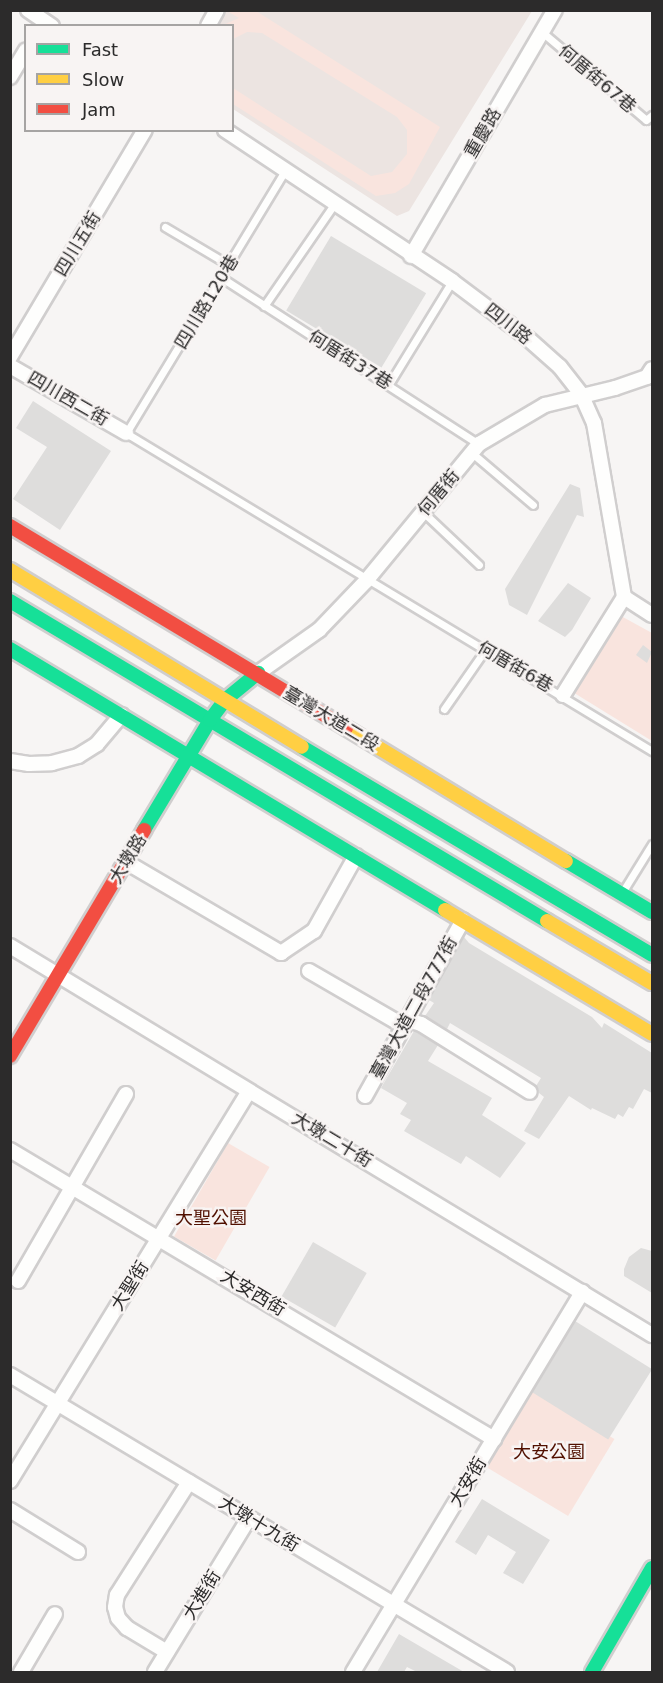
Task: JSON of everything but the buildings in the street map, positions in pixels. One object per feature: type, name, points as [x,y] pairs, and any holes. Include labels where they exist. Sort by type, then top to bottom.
[{"type":"main road","name":"臺灣大道二段","points":[[10,526],[258,673],[652,912]]},
{"type":"main road","points":[[10,570],[652,954]]},
{"type":"main road","points":[[10,601],[652,984]]},
{"type":"main road","points":[[10,649],[652,1034]]},
{"type":"main road","name":"大墩路","points":[[10,1056],[210,720],[225,700],[258,673]]},
{"type":"main road","points":[[592,1672],[652,1568]]},
{"type":"street","points":[[28,10],[46,20]]},
{"type":"street","points":[[209,24],[217,10]]},
{"type":"street","name":"重慶路","points":[[411,255],[555,10]]},
{"type":"street","points":[[10,77],[24,53]]},
{"type":"street","name":"四川五街","points":[[10,357],[144,132]]},
{"type":"street","name":"四川路","points":[[228,132],[452,281],[560,367],[581,394],[594,423],[624,597]]},
{"type":"street","name":"四川西二街","points":[[10,366],[126,433]]},
{"type":"street","name":"何厝街","points":[[258,673],[319,630],[366,580],[476,448],[545,405],[581,394],[626,385],[647,377],[652,369]]},
{"type":"street","points":[[624,597],[652,615]]},
{"type":"street","name":"何厝街6巷","points":[[562,695],[624,597]]},
{"type":"street","points":[[10,761],[29,764],[52,763],[78,756],[97,744],[121,715]]},
{"type":"street","points":[[126,862],[281,953],[314,931],[356,856]]},
{"type":"street","name":"臺灣大道二段777街","points":[[365,1096],[463,920]]},
{"type":"street","name":"大墩二十街","points":[[10,946],[652,1335]]},
{"type":"street","points":[[309,971],[406,1023],[421,1024],[530,1092]]},
{"type":"street","name":"大聖街","points":[[10,1481],[249,1091]]},
{"type":"street","points":[[18,1281],[126,1094]]},
{"type":"street","name":"大安西街","points":[[10,1150],[160,1237],[494,1439]]},
{"type":"street","name":"大安街","points":[[353,1672],[582,1292]]},
{"type":"street","name":"大墩十九街","points":[[10,1375],[507,1672]]},
{"type":"street","points":[[167,1652],[127,1628],[118,1617],[115,1607],[117,1595],[189,1482]]},
{"type":"street","points":[[10,1510],[78,1552]]},
{"type":"street","name":"大進街","points":[[155,1672],[249,1518]]},
{"type":"street","points":[[21,1672],[56,1614]]},
{"type":"lane","name":"何厝街67巷","points":[[542,32],[646,120],[652,115]]},
{"type":"lane","name":"四川路120巷","points":[[126,433],[286,169]]},
{"type":"lane","points":[[264,306],[335,202]]},
{"type":"lane","points":[[165,227],[229,265]]},
{"type":"lane","name":"何厝街37巷","points":[[222,278],[389,384],[476,448],[533,505]]},
{"type":"lane","points":[[389,384],[452,281]]},
{"type":"lane","name":"何厝街6巷","points":[[126,433],[366,580],[562,695]]},
{"type":"lane","points":[[423,512],[479,565]]},
{"type":"lane","points":[[444,709],[485,650]]},
{"type":"lane","points":[[562,695],[652,751]]},
{"type":"lane","points":[[621,893],[652,844]]},
{"type":"shaded area","points":[[224,10],[532,11],[409,211],[397,216],[234,110],[234,24],[216,24]]},
{"type":"green space","points":[[227,11],[256,11],[440,127],[409,184],[395,193],[376,196],[234,105],[234,89],[371,176],[392,172],[407,154],[407,130],[397,117],[262,33],[247,32],[234,38],[234,24],[225,24],[239,18]]},
{"type":"green space","points":[[621,616],[652,633],[652,741],[571,691],[617,618]]},
{"type":"green space","name":"大聖公園","points":[[228,1143],[270,1167],[216,1261],[174,1237]]},
{"type":"green space","name":"大安公園","points":[[533,1390],[614,1439],[568,1516],[487,1467]]},
{"type":"traffic: fast","points":[[10,601],[547,921]]},
{"type":"traffic: fast","points":[[10,649],[445,910]]},
{"type":"traffic: fast","points":[[144,830],[210,720],[225,700],[258,673]]},
{"type":"traffic: fast","points":[[302,747],[652,955]]},
{"type":"traffic: fast","points":[[566,861],[652,912]]},
{"type":"traffic: fast","points":[[592,1672],[652,1568]]},
{"type":"traffic: slow","points":[[10,570],[302,747]]},
{"type":"traffic: slow","points":[[346,728],[566,861]]},
{"type":"traffic: slow","points":[[445,910],[652,1034]]},
{"type":"traffic: slow","points":[[547,921],[652,983]]},
{"type":"traffic: jam","points":[[10,526],[346,728]]},
{"type":"traffic: jam","points":[[10,1056],[144,830]]}]
